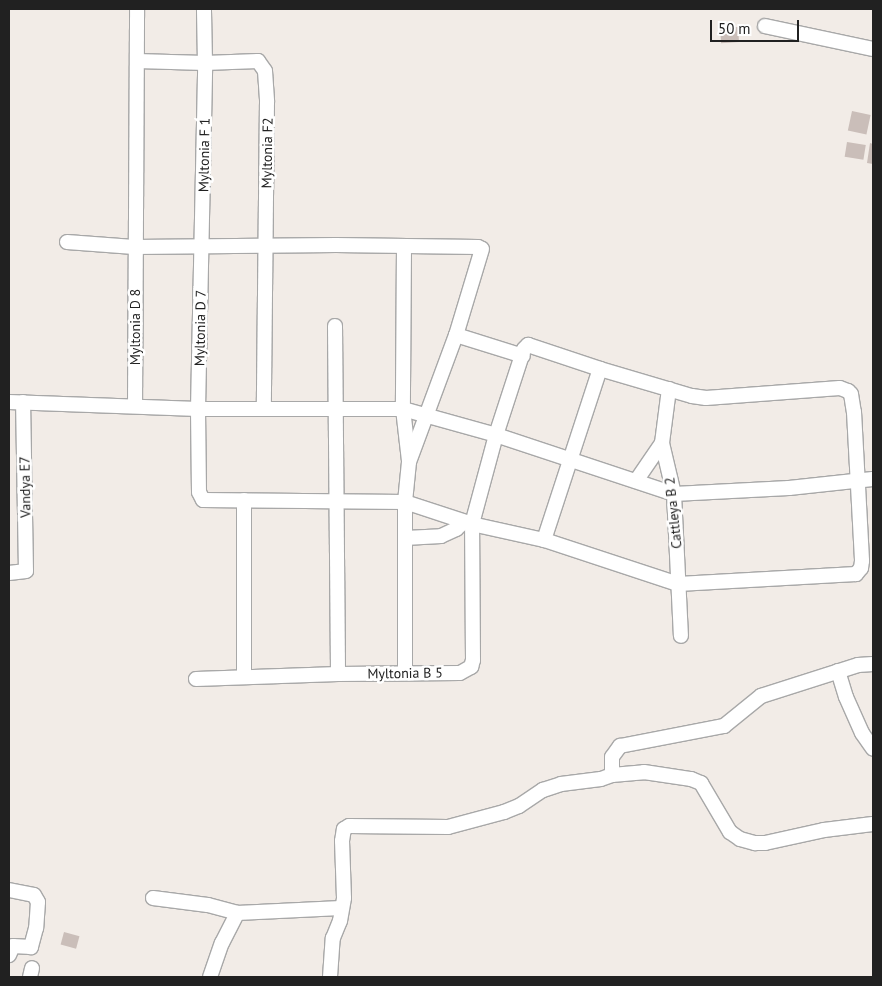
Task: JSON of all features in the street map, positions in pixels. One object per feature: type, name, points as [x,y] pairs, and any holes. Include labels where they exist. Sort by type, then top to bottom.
[{"type":"street","name":"Myltonia D 8","points":[[135,406],[134,247],[137,9]]},
{"type":"street","name":"Myltonia F 1","points":[[202,248],[204,9]]},
{"type":"street","points":[[765,26],[873,49]]},
{"type":"street","points":[[137,61],[205,63]]},
{"type":"street","name":"Myltonia F2","points":[[205,63],[258,61],[265,71],[267,102],[264,410]]},
{"type":"street","points":[[67,242],[134,247],[202,248],[478,246],[482,249],[456,335],[428,416],[409,462]]},
{"type":"street","points":[[404,246],[403,409],[409,462],[405,538],[405,673]]},
{"type":"street","name":"Myltonia D 7","points":[[202,248],[198,409],[200,496],[206,501],[336,500],[406,502],[468,523],[544,540],[678,584]]},
{"type":"street","points":[[335,326],[338,674]]},
{"type":"street","points":[[456,335],[522,356]]},
{"type":"street","points":[[405,538],[441,536],[468,523],[522,356],[528,344],[600,369],[706,398],[845,389],[851,394],[854,412],[862,561],[861,568],[856,574],[678,584]]},
{"type":"street","points":[[544,540],[600,369]]},
{"type":"street","name":"Cattleya B 2","points":[[669,389],[662,443],[674,494],[680,636]]},
{"type":"street","points":[[9,402],[198,409],[403,409],[496,435],[674,494],[789,488],[873,480]]},
{"type":"street","name":"Vandya E7","points":[[9,573],[24,572],[23,402]]},
{"type":"street","name":"Cattleya B 2","points":[[636,481],[662,443]]},
{"type":"street","points":[[244,500],[244,678]]},
{"type":"street","name":"Myltonia B 5","points":[[196,679],[338,674],[460,673],[471,666],[473,660],[468,523]]},
{"type":"street","points":[[612,775],[612,757],[620,746],[724,726],[761,696],[858,665],[873,664]]},
{"type":"street","points":[[838,671],[846,697],[859,726],[873,749]]},
{"type":"street","points":[[330,977],[333,938],[340,921],[344,898],[342,834],[344,829],[349,826],[448,827],[519,806],[544,790],[561,784],[601,780],[612,775],[644,772],[701,782],[730,832],[740,839],[755,843],[764,843],[824,830],[873,824]]},
{"type":"street","points":[[9,890],[34,895],[38,908],[31,947],[12,946],[9,955]]},
{"type":"street","points":[[153,898],[208,905],[236,913],[341,908]]},
{"type":"street","points":[[210,977],[222,943],[236,913]]},
{"type":"building","points":[[738,27],[739,42],[721,43],[720,28]]},
{"type":"building","points":[[852,111],[871,115],[866,135],[848,131]]},
{"type":"building","points":[[847,142],[866,145],[863,160],[845,157]]},
{"type":"building","points":[[870,143],[873,144],[873,164],[867,163]]},
{"type":"building","points":[[64,932],[79,936],[76,949],[61,945]]}]
